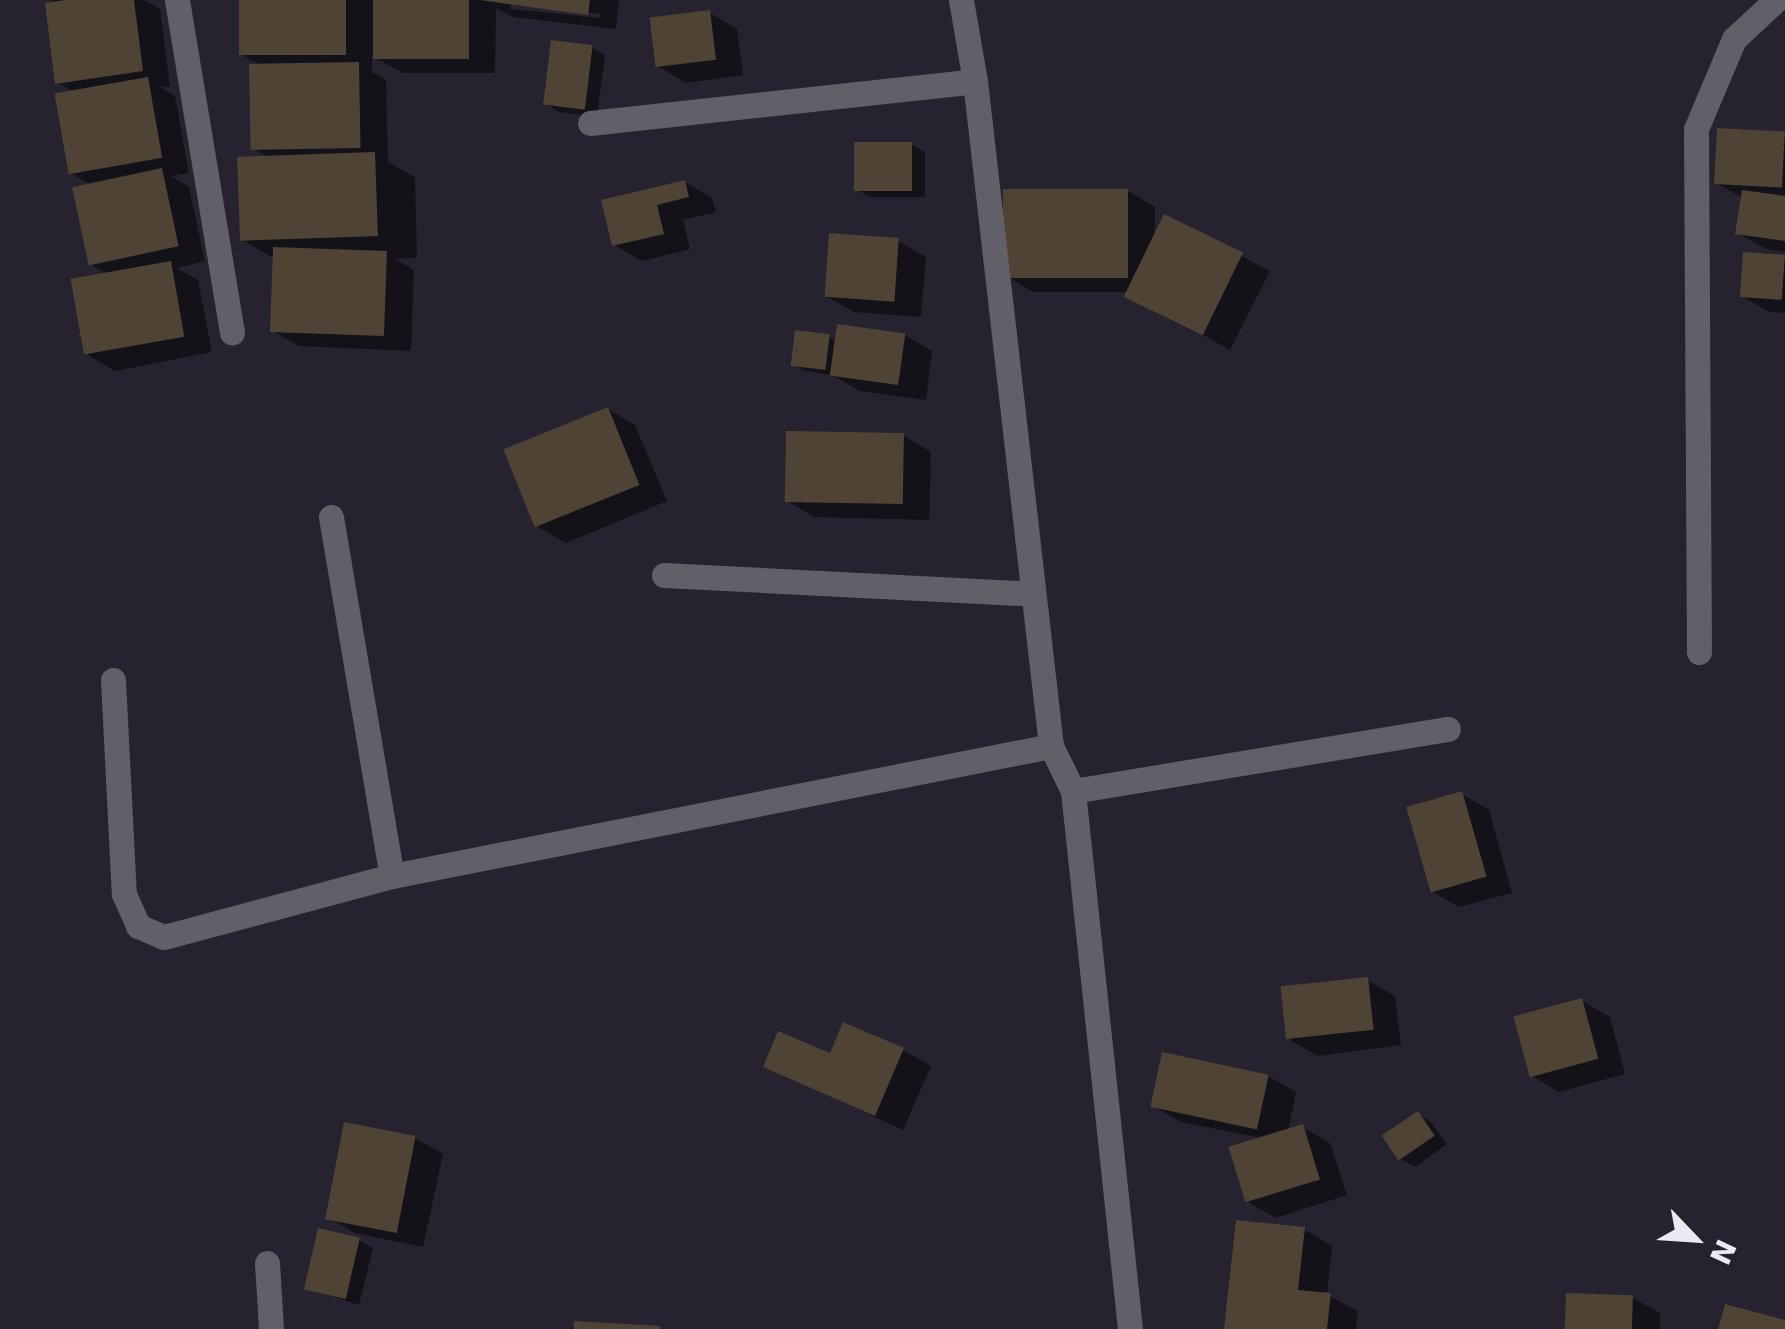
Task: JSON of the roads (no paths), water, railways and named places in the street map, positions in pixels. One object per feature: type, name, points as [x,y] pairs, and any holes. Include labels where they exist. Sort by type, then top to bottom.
[{"type":"street","points":[[177,0],[232,332]]},
{"type":"street","points":[[962,0],[975,80],[1050,746],[1073,791],[1130,1329]]},
{"type":"street","points":[[1699,652],[1696,129],[1734,38],[1776,0]]},
{"type":"street","points":[[590,123],[975,80]]},
{"type":"street","points":[[331,516],[392,876]]},
{"type":"street","points":[[664,574],[1033,594]]},
{"type":"street","points":[[113,680],[124,894],[138,926],[164,937],[392,876],[1050,746]]},
{"type":"street","points":[[1073,791],[1448,728]]},
{"type":"street","points":[[266,1263],[271,1329]]}]
